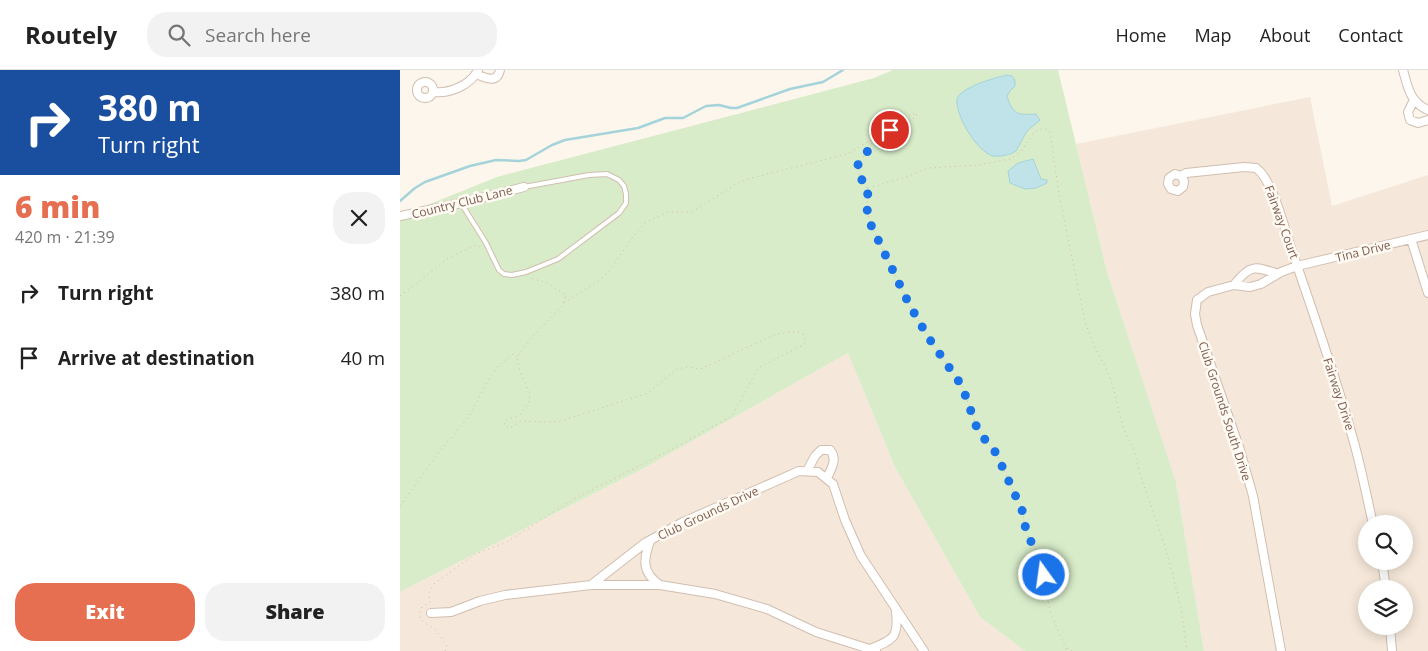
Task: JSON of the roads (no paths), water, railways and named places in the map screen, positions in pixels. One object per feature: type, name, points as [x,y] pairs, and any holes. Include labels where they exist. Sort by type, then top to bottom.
[{"type":"street","points":[[434,92],[442,93],[458,88],[477,72],[487,79],[494,79],[498,77],[500,70]]},
{"type":"street","points":[[1403,70],[1407,87],[1414,100],[1418,106],[1428,110]]},
{"type":"street","points":[[1414,100],[1408,112],[1410,120],[1418,123],[1428,120]]},
{"type":"street","name":"Fairway Court","points":[[1181,176],[1186,173],[1244,167],[1260,170],[1271,190],[1297,266]]},
{"type":"street","name":"Country Club Lane","points":[[400,216],[461,204],[524,186]]},
{"type":"street","name":"Tina Drive","points":[[1297,266],[1428,236]]},
{"type":"street","points":[[1411,239],[1428,293]]},
{"type":"street","name":"Club Grounds South Drive","points":[[1281,651],[1253,496],[1240,450],[1197,325],[1195,314],[1197,300],[1208,292],[1234,285],[1250,287],[1261,284],[1297,266]]},
{"type":"street","name":"Fairway Drive","points":[[1297,266],[1346,412],[1371,515]]},
{"type":"street","name":"Club Grounds South Drive","points":[[1234,285],[1244,272],[1254,268],[1262,268],[1278,274]]},
{"type":"street","points":[[827,478],[835,461],[834,454],[830,450],[821,450],[815,456],[807,471],[818,472],[833,484],[845,520],[861,556],[924,651]]},
{"type":"street","name":"Club Grounds Drive","points":[[591,585],[650,540],[683,522],[799,471],[807,471]]},
{"type":"street","points":[[650,540],[645,560],[646,567],[653,580],[660,585]]},
{"type":"street","points":[[431,613],[451,612],[499,596],[591,585],[660,585],[715,594],[767,609],[816,632],[873,650],[895,636],[898,625],[896,610]]},
{"type":"street","points":[[1391,635],[1392,651]]},
{"type":"lane","points":[[461,204],[490,251],[496,265],[504,274],[512,275],[526,272],[558,258],[619,213],[626,203],[624,186],[619,180],[607,174],[589,175],[524,186]]},
{"type":"water","points":[[1007,75],[1012,76],[1015,80],[1015,86],[1007,96],[1011,107],[1020,114],[1036,114],[1040,120],[1027,131],[1016,151],[1011,154],[993,156],[980,148],[968,132],[957,106],[957,99],[971,87]]},
{"type":"water","points":[[1033,159],[1041,179],[1047,180],[1047,183],[1036,188],[1025,189],[1010,183],[1008,171],[1018,163]]},
{"type":"waterway","points":[[400,201],[425,182],[470,166],[496,160],[526,160],[565,140],[638,128],[665,118],[683,118],[706,106],[719,105],[737,108],[790,89],[823,82],[843,70]]}]
